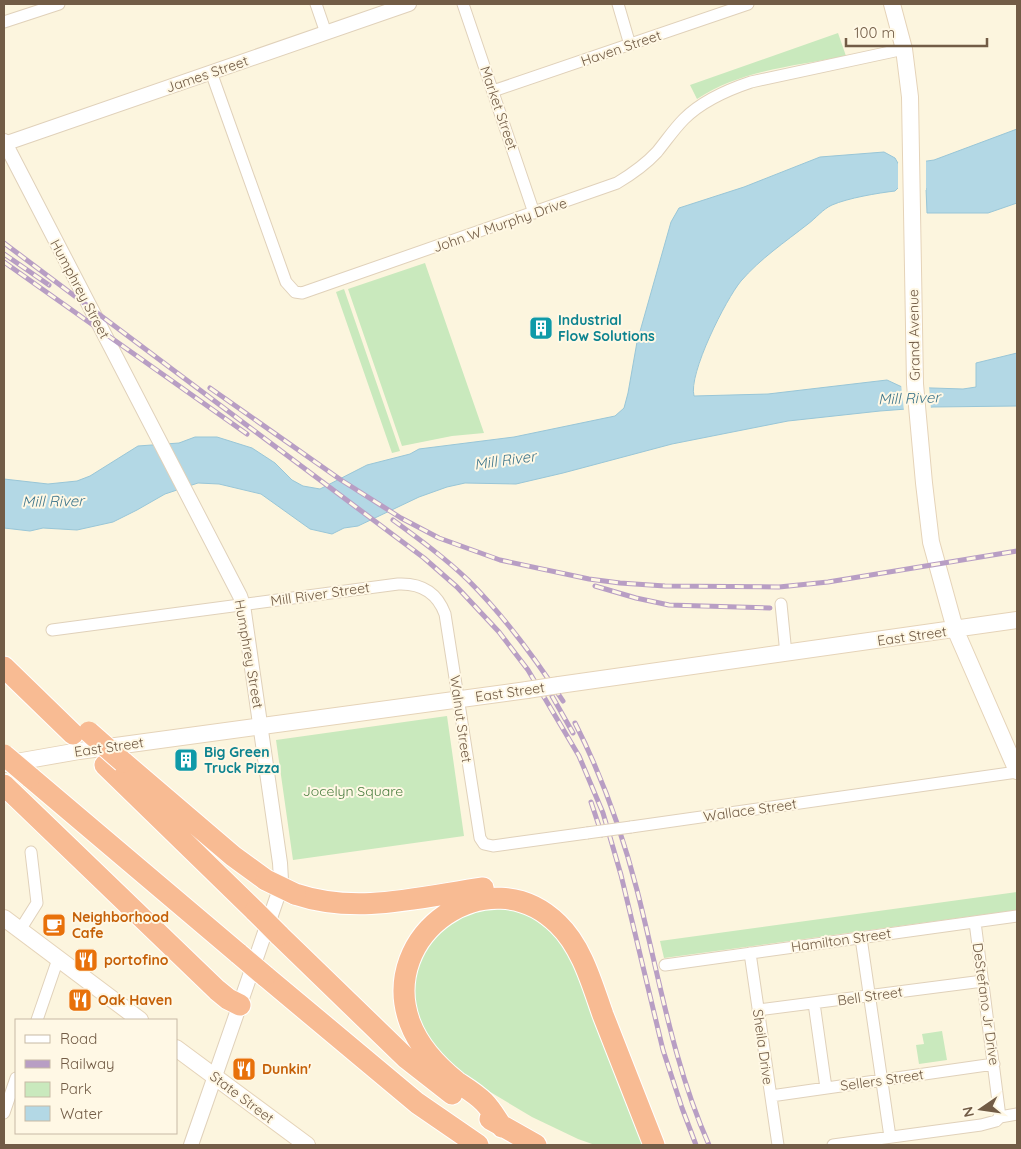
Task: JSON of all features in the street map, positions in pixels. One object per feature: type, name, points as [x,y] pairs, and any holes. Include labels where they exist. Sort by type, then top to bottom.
[{"type":"highway","points":[[4,666],[42,704],[71,717],[81,733],[114,764],[255,911],[406,1058],[445,1090],[502,1127],[536,1145]]},
{"type":"highway","points":[[4,755],[417,1103],[478,1145]]},
{"type":"highway","points":[[114,764],[266,880],[295,894],[330,903],[368,905],[484,888],[503,887],[528,892],[554,906],[570,920],[585,942],[666,1145]]},
{"type":"highway","points":[[4,785],[217,990],[228,999],[240,1005]]},
{"type":"highway","points":[[502,1127],[484,1102],[446,1073],[426,1052],[410,1024],[405,995],[406,976],[410,959],[418,942],[428,929],[440,917],[456,908],[473,901],[491,898],[512,900],[533,906],[550,916],[568,935],[584,966],[654,1145]]},
{"type":"highway","points":[[417,1103],[435,1130],[453,1145]]},
{"type":"main road","name":"Grand Avenue","points":[[892,4],[904,49],[910,97],[915,384],[931,542],[955,629],[1017,772]]},
{"type":"main road","name":"East Street","points":[[4,764],[79,751],[786,654],[1017,620]]},
{"type":"main road","points":[[4,918],[139,1019]]},
{"type":"main road","name":"State Street","points":[[178,1049],[307,1145]]},
{"type":"street","points":[[4,22],[59,4]]},
{"type":"street","points":[[316,4],[326,33]]},
{"type":"street","name":"James Street","points":[[4,143],[409,4]]},
{"type":"street","name":"Market Street","points":[[463,4],[534,213]]},
{"type":"street","points":[[618,4],[630,45]]},
{"type":"street","name":"Haven Street","points":[[493,91],[748,4]]},
{"type":"street","name":"John W Murphy Drive","points":[[211,72],[286,282],[295,292],[302,293],[609,186],[642,167],[693,110],[734,87],[904,49]]},
{"type":"street","name":"Humphrey Street","points":[[4,143],[192,503],[243,605],[281,880],[279,892],[191,1145]]},
{"type":"street","name":"Mill River Street","points":[[52,630],[409,583],[419,585],[435,596]]},
{"type":"street","name":"Walnut Street","points":[[435,596],[442,604],[445,614],[477,833],[484,844]]},
{"type":"street","points":[[781,604],[786,654]]},
{"type":"street","name":"Wallace Street","points":[[484,844],[493,846],[1017,772]]},
{"type":"street","points":[[20,930],[37,903],[31,852]]},
{"type":"street","name":"Hamilton Street","points":[[665,965],[1017,916]]},
{"type":"street","name":"DeStefano Jr Drive","points":[[975,922],[1000,1117]]},
{"type":"street","points":[[861,938],[890,1137]]},
{"type":"street","name":"Sheila Drive","points":[[750,953],[777,1144]]},
{"type":"street","points":[[37,1019],[58,959]]},
{"type":"street","name":"Bell Street","points":[[758,1010],[982,980]]},
{"type":"street","points":[[814,1003],[826,1088]]},
{"type":"street","name":"Sellers Street","points":[[770,1096],[994,1064]]},
{"type":"street","points":[[4,1113],[15,1081]]},
{"type":"street","points":[[832,1145],[988,1123],[996,1121],[1000,1117],[1017,1114]]},
{"type":"green space","points":[[838,33],[846,56],[750,75],[714,89],[697,99],[690,85]]},
{"type":"green space","points":[[425,263],[484,433],[452,436],[402,446],[348,289]]},
{"type":"green space","points":[[344,289],[400,451],[392,453],[336,292]]},
{"type":"green space","name":"Jocelyn Square","points":[[447,716],[464,836],[293,860],[276,740]]},
{"type":"green space","points":[[1017,892],[1017,910],[664,958],[660,941]]},
{"type":"green space","points":[[478,908],[521,909],[565,943],[645,1145],[595,1145],[578,1139],[532,1117],[465,1077],[445,1060],[417,1020],[411,996],[414,971],[436,931]]},
{"type":"green space","points":[[942,1031],[947,1060],[919,1064],[916,1045],[924,1044],[922,1034]]},
{"type":"water","name":"Mill River","points":[[1017,129],[1017,203],[988,213],[927,213],[926,188],[898,188],[895,191],[839,202],[829,207],[764,258],[741,281],[726,303],[702,355],[694,385],[694,396],[768,394],[887,380],[902,387],[963,389],[976,387],[976,363],[1017,353],[1017,406],[933,407],[788,421],[672,444],[516,484],[465,483],[447,487],[419,497],[358,526],[344,528],[332,534],[310,529],[261,494],[219,484],[198,483],[165,494],[113,522],[77,530],[43,528],[30,531],[4,528],[4,479],[48,484],[77,481],[90,476],[138,446],[179,443],[195,437],[217,437],[252,448],[275,463],[292,480],[303,486],[320,489],[367,465],[410,454],[419,449],[514,437],[615,416],[624,408],[637,342],[671,222],[679,208],[744,187],[820,157],[884,152],[895,158],[899,165],[934,160]]},
{"type":"pier","points":[[926,160],[926,190],[898,191],[898,163]]},
{"type":"pier","points":[[901,384],[929,386],[931,409],[904,411]]},
{"type":"railway","points":[[4,243],[424,558],[457,587],[499,632],[528,670],[579,756],[603,813],[621,875],[663,1050],[696,1145]]},
{"type":"railway","points":[[4,254],[49,285]]},
{"type":"railway","points":[[4,262],[247,434]]},
{"type":"railway","points":[[210,388],[341,480],[401,518],[439,538],[500,560],[589,579],[665,586],[779,587],[828,582],[1017,551]]},
{"type":"railway","points":[[393,520],[468,580],[518,638],[563,701]]},
{"type":"railway","points":[[595,586],[669,605],[770,608]]},
{"type":"railway","points":[[552,696],[573,733]]},
{"type":"railway","points":[[575,723],[603,784],[625,847],[676,1051],[696,1114],[709,1145]]},
{"type":"railway","points":[[591,802],[602,835]]},
{"type":"place","name":"Industrial Flow Solutions","points":[[541,328]]},
{"type":"place","name":"Big Green Truck Pizza","points":[[186,760]]},
{"type":"place","name":"Neighborhood Cafe","points":[[54,925]]},
{"type":"place","name":"portofino","points":[[86,960]]},
{"type":"place","name":"Oak Haven","points":[[80,1000]]},
{"type":"place","name":"Dunkin'","points":[[244,1069]]}]
